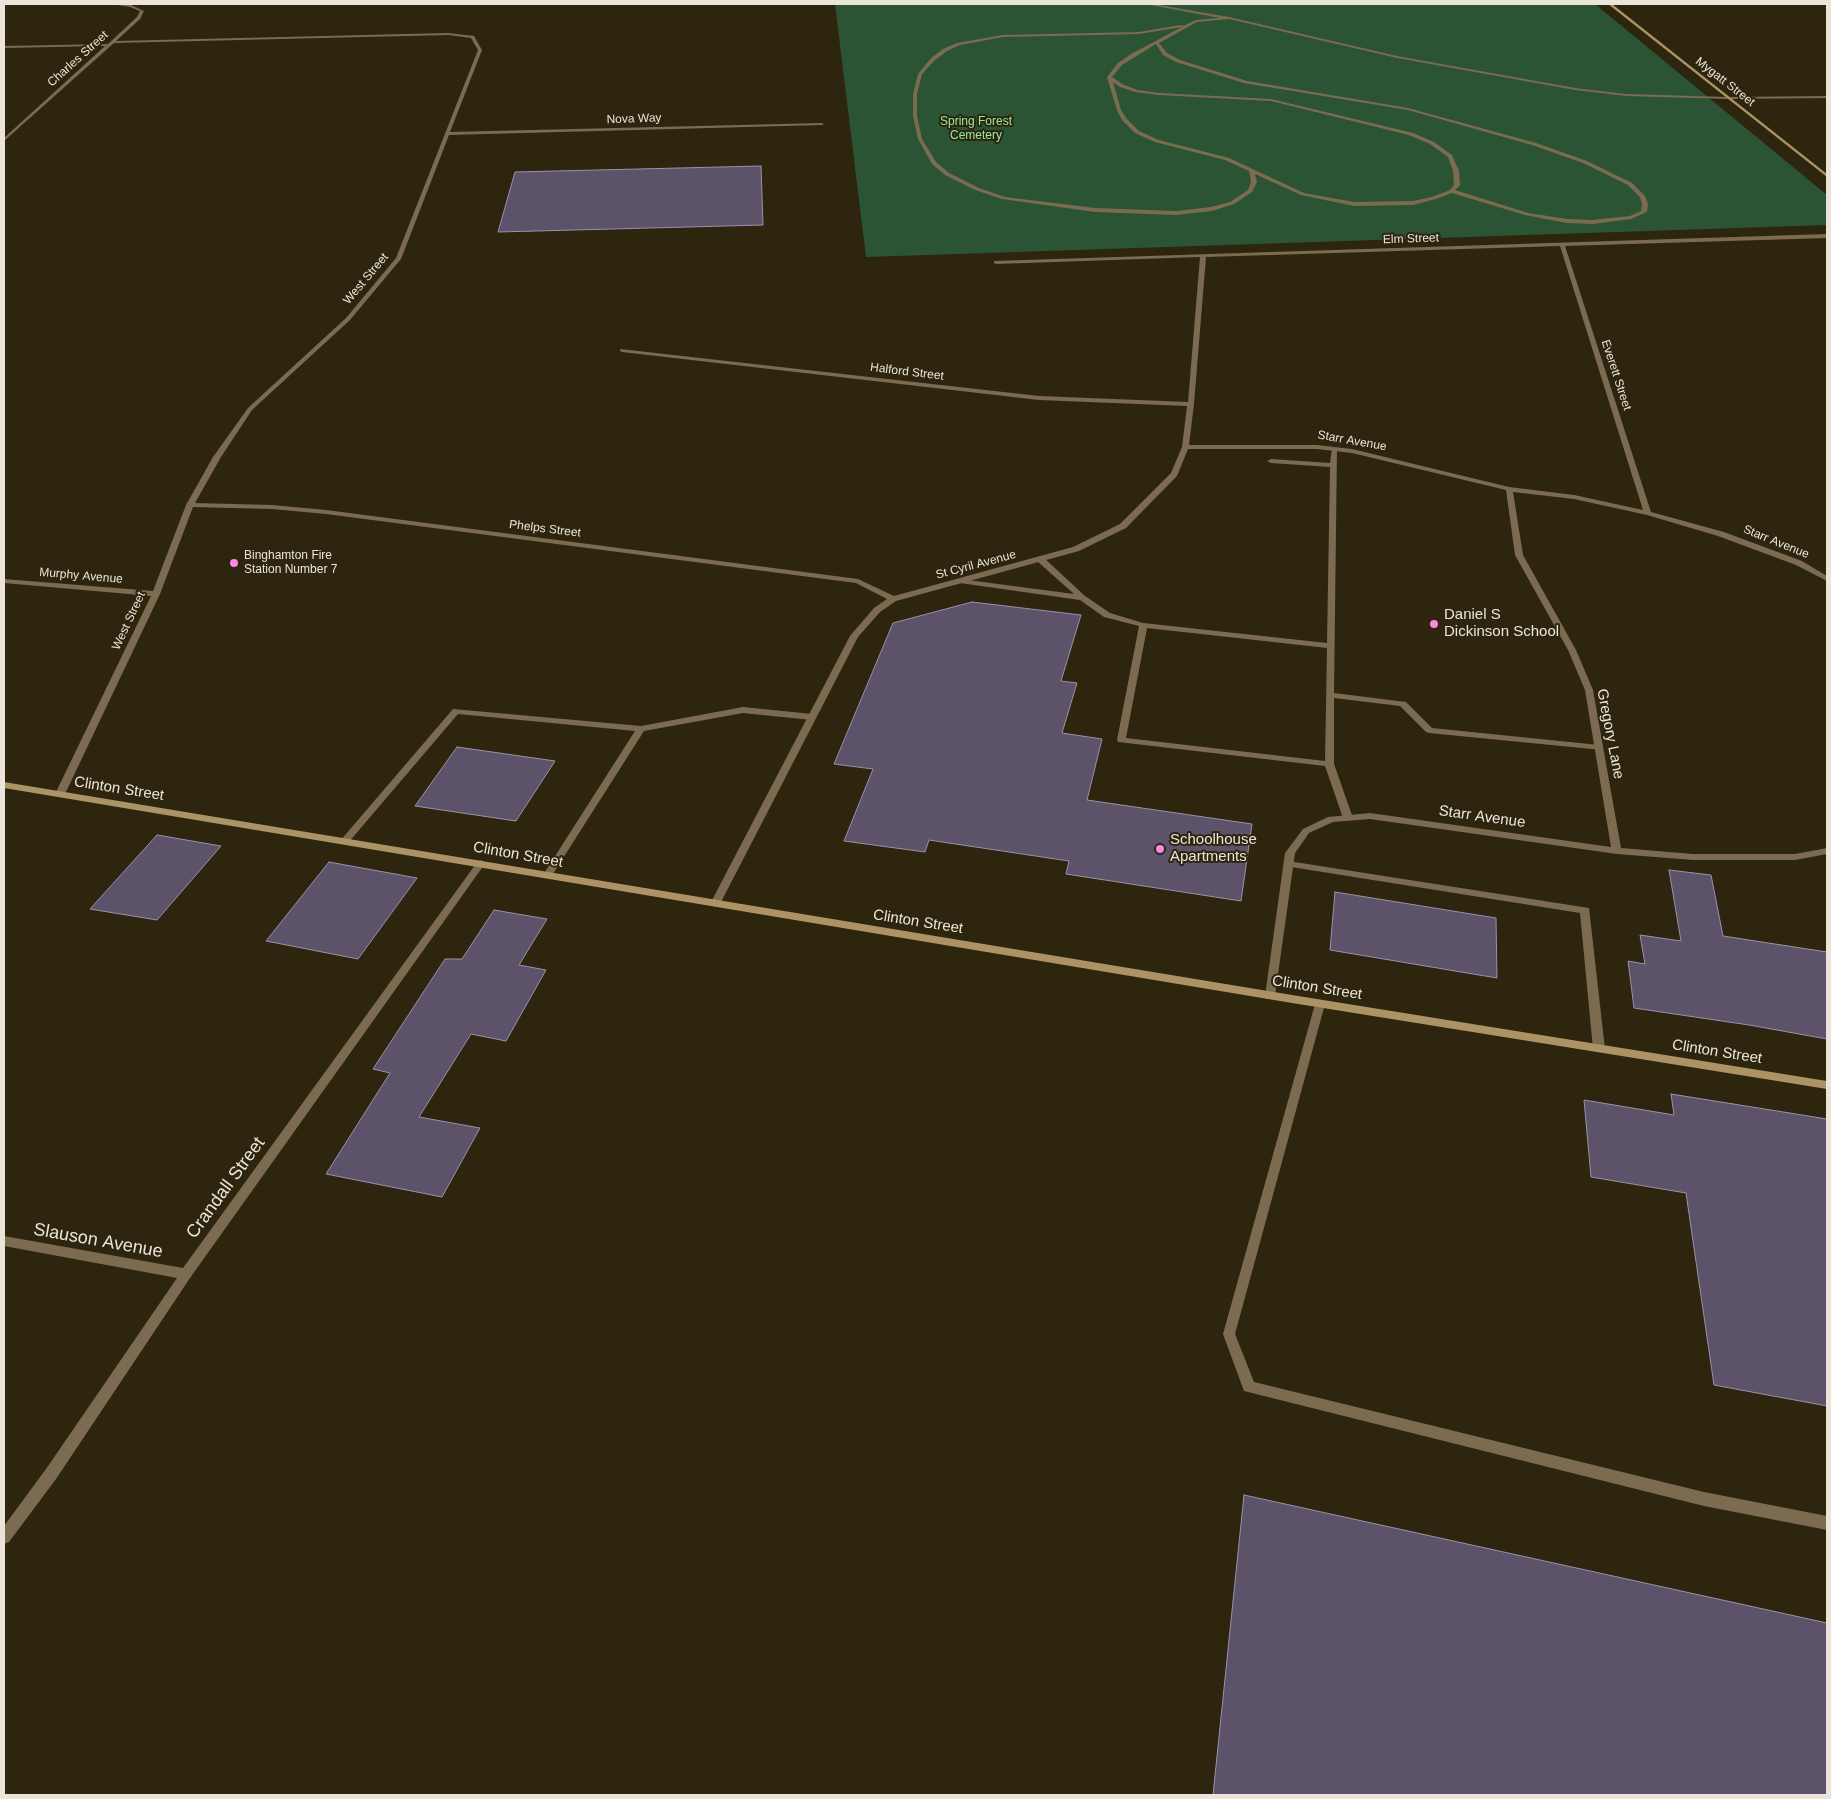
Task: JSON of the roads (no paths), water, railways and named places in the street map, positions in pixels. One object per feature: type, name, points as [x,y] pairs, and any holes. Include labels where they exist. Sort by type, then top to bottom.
[{"type":"street","name":"Charles Street","points":[[4,140],[139,18],[142,11],[132,6],[114,4]]},
{"type":"street","points":[[1148,4],[1229,18],[1397,57],[1575,90],[1626,95],[1728,98],[1827,97]]},
{"type":"street","name":"Mygatt Street","points":[[1610,4],[1827,176]]},
{"type":"street","points":[[1190,11],[1194,22]]},
{"type":"street","points":[[1229,18],[1194,22],[1139,33],[1024,35],[975,40],[959,44],[945,50],[920,74],[915,94],[915,116],[920,139],[934,163],[947,174],[977,189],[1004,198],[1096,210],[1176,213],[1212,209],[1232,203],[1250,190],[1254,182],[1251,169]]},
{"type":"street","points":[[1109,77],[1120,64],[1133,55],[1194,22]]},
{"type":"street","name":"West Street","points":[[60,794],[156,594],[190,505],[217,457],[250,409],[348,319],[400,258],[480,50],[473,37],[448,34],[110,44]]},
{"type":"street","points":[[1157,43],[1165,54],[1178,61],[1246,82],[1408,109],[1534,144],[1584,162],[1630,184],[1642,196],[1645,204],[1644,212],[1631,217],[1593,222],[1567,221],[1526,214],[1452,191]]},
{"type":"street","points":[[4,46],[110,44]]},
{"type":"street","points":[[1109,77],[1122,86],[1137,91],[1159,94],[1227,96],[1271,100],[1411,134],[1432,143],[1450,156],[1456,171],[1457,185],[1452,191],[1413,203],[1354,204],[1303,194],[1227,158],[1157,141],[1137,132],[1124,119],[1119,110],[1109,77]]},
{"type":"street","name":"Nova Way","points":[[447,134],[822,124]]},
{"type":"street","name":"Elm Street","points":[[996,262],[1827,236]]},
{"type":"street","name":"Everett Street","points":[[1562,244],[1648,513]]},
{"type":"street","name":"St Cyril Avenue","points":[[715,904],[854,636],[877,610],[893,599],[1076,549],[1123,526],[1174,474],[1185,447],[1191,404],[1202,257]]},
{"type":"street","name":"Halford Street","points":[[622,350],[1039,398],[1191,404]]},
{"type":"street","name":"Starr Avenue","points":[[1185,447],[1274,446],[1352,451],[1509,489],[1574,497],[1648,513],[1747,544],[1799,563],[1827,579]]},
{"type":"street","points":[[1334,449],[1329,764],[1348,818]]},
{"type":"street","points":[[1271,461],[1334,465]]},
{"type":"street","name":"Gregory Lane","points":[[1509,489],[1519,555],[1572,650],[1589,690],[1617,851]]},
{"type":"street","name":"Phelps Street","points":[[190,505],[272,507],[326,512],[858,580],[893,599]]},
{"type":"street","points":[[1040,559],[1082,598],[1107,615],[1143,625],[1331,646]]},
{"type":"street","points":[[960,580],[1082,598]]},
{"type":"street","name":"Murphy Avenue","points":[[4,581],[156,594]]},
{"type":"street","points":[[1143,625],[1121,740],[1329,764]]},
{"type":"street","points":[[1330,695],[1404,704],[1429,730],[1599,748]]},
{"type":"street","points":[[345,841],[456,711],[641,729],[743,710],[812,716]]},
{"type":"street","points":[[548,875],[641,729]]},
{"type":"street","name":"Clinton Street","points":[[4,785],[1270,996],[1827,1085]]},
{"type":"street","name":"Starr Avenue","points":[[1270,996],[1290,853],[1306,831],[1331,819],[1370,816],[1617,851],[1693,857],[1795,857],[1827,851]]},
{"type":"street","name":"Crandall Street","points":[[4,1537],[51,1474],[186,1274],[481,863]]},
{"type":"street","points":[[1288,864],[1585,910],[1599,1049]]},
{"type":"street","points":[[1320,1004],[1229,1334],[1249,1387],[1704,1498],[1827,1523]]},
{"type":"street","name":"Slauson Avenue","points":[[4,1241],[186,1274]]},
{"type":"place","name":"Binghamton Fire Station Number 7","points":[[234,563]]},
{"type":"place","name":"Daniel S Dickinson School","points":[[1434,624]]},
{"type":"place","name":"Schoolhouse Apartments","points":[[1160,849]]},
{"type":"park label","name":"Spring Forest Cemetery","points":[[976,129]]}]
